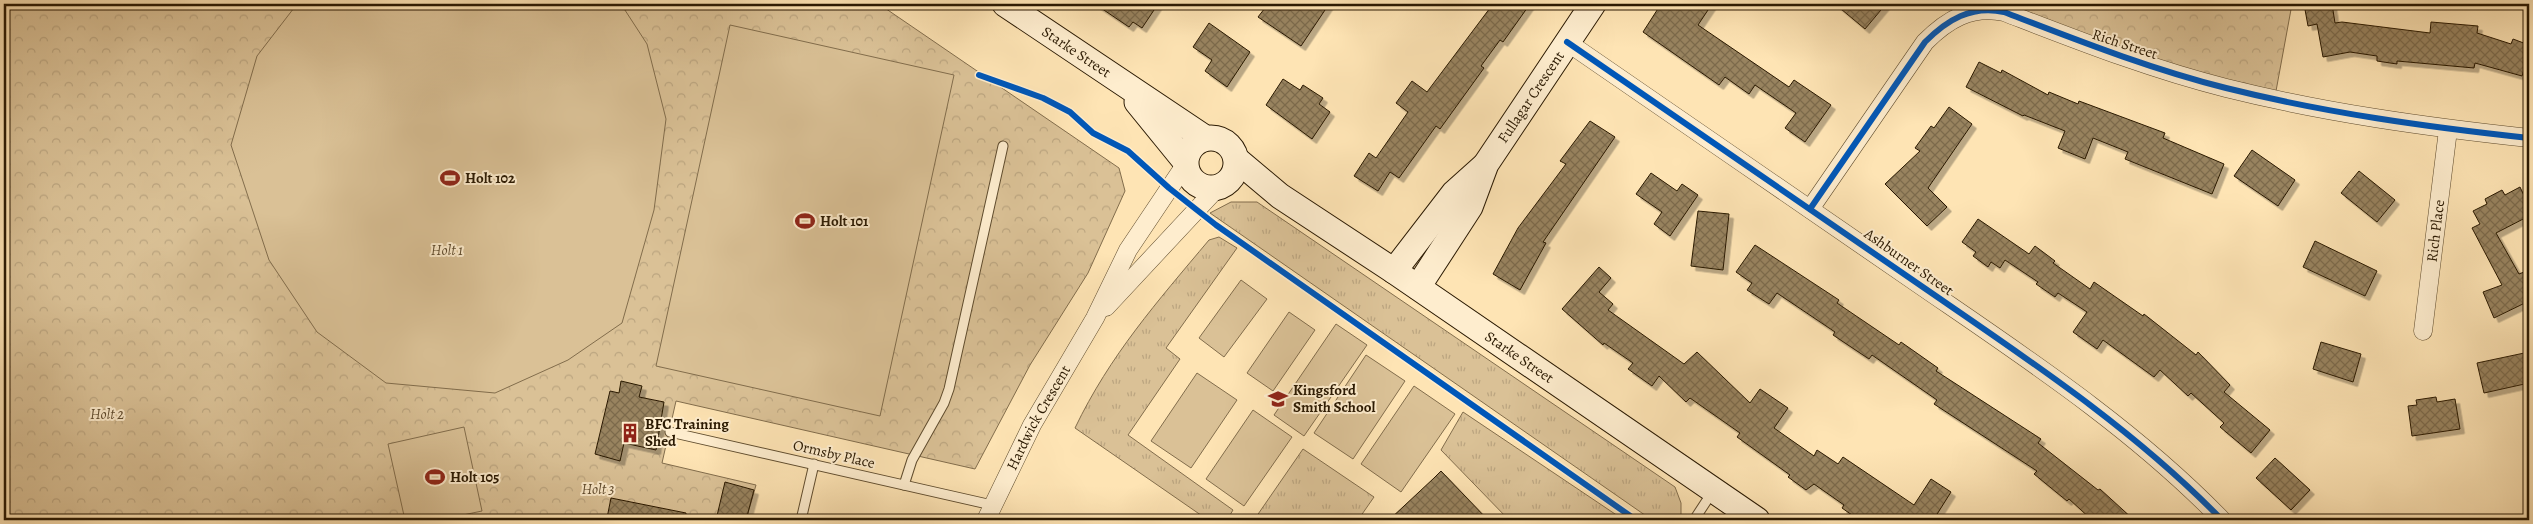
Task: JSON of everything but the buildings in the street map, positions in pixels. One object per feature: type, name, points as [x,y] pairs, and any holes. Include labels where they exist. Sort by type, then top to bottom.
[{"type":"street","name":"Fullagar Crescent","points":[[1418,287],[1470,207],[1486,164],[1593,4]]},
{"type":"street","name":"Starke Street","points":[[1013,9],[1205,138]]},
{"type":"street","name":"Rich Street","points":[[1810,209],[1925,42],[1942,26],[1973,12],[1994,10],[2004,12],[2116,55],[2224,87],[2288,102],[2390,122],[2529,138]]},
{"type":"street","name":"Ashburner Street","points":[[1567,42],[2043,370],[2124,431],[2222,520]]},
{"type":"street","name":"Starke Street","points":[[1123,84],[1185,163]]},
{"type":"street","name":"Rich Place","points":[[2423,331],[2448,130]]},
{"type":"street","points":[[1205,138],[1219,138],[1227,143],[1236,159],[1236,167],[1223,185],[1207,188],[1197,184],[1189,176],[1185,163],[1194,143],[1205,138]]},
{"type":"street","name":"Starke Street","points":[[1236,159],[1280,196],[1418,287],[1757,520]]},
{"type":"street","name":"Hardwick Crescent","points":[[989,513],[1032,425],[1095,318],[1128,250],[1185,163]]},
{"type":"street","name":"Fullagar Crescent","points":[[1394,271],[1454,193],[1486,164]]},
{"type":"street","name":"Starke Street","points":[[1223,185],[1280,196]]},
{"type":"street","name":"Hardwick Crescent","points":[[1095,318],[1147,265],[1196,209],[1223,185]]},
{"type":"lane","points":[[904,485],[912,460],[944,403],[949,389],[1003,146]]},
{"type":"lane","name":"Ormsby Place","points":[[670,432],[904,485],[989,513]]},
{"type":"lane","points":[[801,520],[814,464]]},
{"type":"lane","points":[[1694,520],[1714,491]]},
{"type":"green space","name":"Holt 1","points":[[4,4],[879,4],[1119,168],[1125,191],[1088,273],[1030,365],[975,469],[676,401],[662,463],[756,485],[746,520],[4,520]]},
{"type":"green space","name":"Holt 102","points":[[297,4],[621,4],[647,44],[666,119],[654,210],[622,323],[568,360],[495,393],[386,383],[317,332],[269,260],[231,145],[257,56]]},
{"type":"green space","points":[[2003,4],[2292,4],[2276,91],[2207,75],[2113,45]]},
{"type":"green space","name":"Holt 101","points":[[730,25],[954,75],[880,416],[656,366]]},
{"type":"green space","points":[[1231,202],[1257,202],[1675,487],[1681,503],[1681,520],[1652,520],[1210,213]]},
{"type":"green space","points":[[1219,237],[1237,248],[1166,348],[1180,359],[1128,435],[1233,510],[1227,520],[1221,517],[1218,520],[1208,520],[1075,428],[1103,377],[1136,330],[1209,240]]},
{"type":"green space","points":[[1241,280],[1267,299],[1224,357],[1199,338]]},
{"type":"green space","points":[[1289,312],[1315,330],[1273,391],[1247,373]]},
{"type":"green space","points":[[1336,324],[1367,345],[1304,436],[1274,415]]},
{"type":"green space","points":[[1366,355],[1405,381],[1353,459],[1314,433]]},
{"type":"green space","points":[[1197,373],[1237,400],[1191,468],[1151,441]]},
{"type":"green space","points":[[1414,386],[1455,414],[1401,492],[1361,464]]},
{"type":"green space","points":[[1253,410],[1292,437],[1244,506],[1206,479]]},
{"type":"green space","points":[[1463,412],[1624,520],[1509,520],[1441,450]]},
{"type":"green space","name":"Holt 105","points":[[464,427],[482,511],[439,520],[405,520],[388,444]]},
{"type":"green space","points":[[1303,449],[1374,497],[1358,520],[1254,520]]},
{"type":"cycle path","points":[[1810,209],[1925,42],[1942,27],[1960,16],[1981,11],[2004,12],[2142,63],[2226,88],[2264,97],[2377,118],[2529,138]]},
{"type":"cycle path","points":[[1567,42],[2076,394],[2151,454],[2222,520]]},
{"type":"cycle path","points":[[979,75],[1043,98],[1070,112],[1093,133],[1128,151],[1169,188],[1216,225],[1636,520]]},
{"type":"place","name":"Holt 102","points":[[450,178]]},
{"type":"place","name":"Holt 101","points":[[805,221]]},
{"type":"place","name":"Kingsford Smith School","points":[[1278,399]]},
{"type":"place","name":"BFC Training Shed","points":[[630,433]]},
{"type":"place","name":"Holt 105","points":[[435,477]]},
{"type":"park label","name":"Holt 2","points":[[107,414]]},
{"type":"park label","name":"Holt 3","points":[[598,489]]}]
